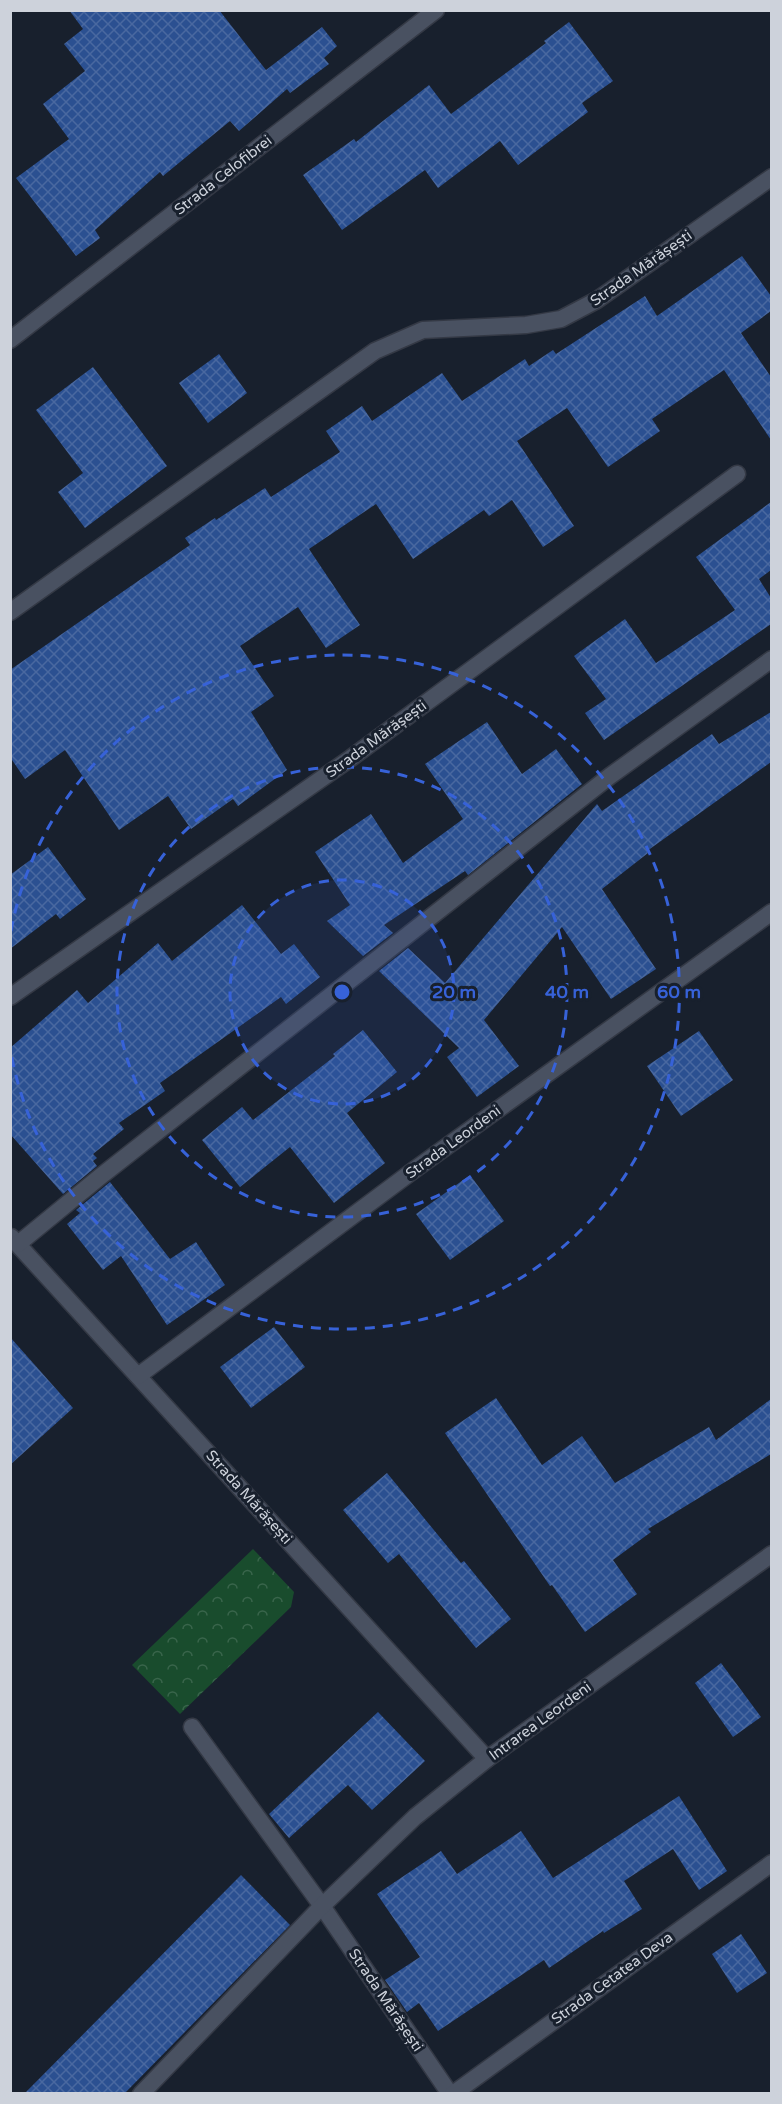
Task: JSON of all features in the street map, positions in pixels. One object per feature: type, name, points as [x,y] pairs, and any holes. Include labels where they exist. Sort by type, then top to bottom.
[{"type":"street","name":"Strada Celofibrei","points":[[10,340],[436,10]]},
{"type":"street","name":"Strada Mărășești","points":[[10,612],[375,351],[423,330],[526,326],[561,319],[597,300],[771,177]]},
{"type":"street","name":"Strada Mărășești","points":[[10,997],[351,758],[737,474]]},
{"type":"street","points":[[14,1240],[101,1176],[610,776],[771,659]]},
{"type":"street","name":"Strada Leordeni","points":[[138,1376],[414,1170],[771,912]]},
{"type":"street","name":"Strada Mărășești","points":[[14,1240],[487,1760]]},
{"type":"street","name":"Intrarea Leordeni","points":[[141,2094],[322,1906],[414,1817],[487,1760],[771,1554]]},
{"type":"street","name":"Strada Mărășești","points":[[192,1727],[322,1906],[452,2094]]},
{"type":"street","name":"Strada Cetatea Deva","points":[[452,2094],[771,1863]]},
{"type":"green space","points":[[253,1549],[294,1592],[291,1607],[180,1714],[132,1665]]},
{"type":"building","points":[[69,10],[219,10],[266,70],[322,27],[337,46],[324,58],[329,64],[290,93],[287,89],[239,131],[230,121],[163,176],[160,172],[95,230],[100,238],[76,256],[16,178],[69,139],[43,104],[85,71],[64,44],[83,29]]},
{"type":"building","points":[[569,22],[613,81],[582,103],[588,112],[518,165],[500,141],[438,188],[425,170],[342,230],[303,175],[354,139],[356,142],[429,85],[451,114],[546,43],[544,41]]},
{"type":"building","points":[[742,256],[771,296],[771,311],[741,333],[771,377],[771,440],[724,370],[652,419],[660,431],[608,467],[567,408],[517,441],[574,526],[543,547],[512,500],[489,516],[484,510],[413,559],[376,504],[309,549],[360,625],[326,648],[298,607],[240,646],[274,696],[251,712],[287,770],[238,806],[233,799],[191,829],[168,796],[119,830],[65,750],[25,779],[10,757],[10,670],[190,545],[185,538],[215,518],[216,520],[265,488],[271,497],[340,452],[326,431],[362,406],[372,421],[442,373],[462,401],[525,359],[529,366],[553,350],[556,354],[645,296],[657,316]]},
{"type":"building","points":[[219,354],[247,393],[208,423],[179,383]]},
{"type":"building","points":[[93,367],[167,466],[85,528],[58,492],[83,473],[36,410]]},
{"type":"building","points":[[771,502],[771,570],[759,579],[771,598],[771,624],[604,740],[585,713],[606,699],[574,656],[625,619],[656,663],[735,610],[696,557]]},
{"type":"building","points":[[771,712],[771,762],[647,851],[648,853],[602,889],[656,969],[611,999],[562,927],[484,1020],[519,1066],[477,1097],[447,1057],[459,1048],[379,971],[408,948],[445,983],[597,804],[602,811],[712,734],[719,744]]},
{"type":"building","points":[[487,722],[522,774],[556,749],[582,784],[468,875],[465,871],[384,925],[393,933],[363,956],[327,921],[350,905],[315,852],[371,814],[403,863],[463,819],[425,764]]},
{"type":"building","points":[[48,847],[86,899],[60,919],[56,914],[10,949],[10,875]]},
{"type":"building","points":[[242,905],[281,954],[294,944],[320,977],[286,1004],[281,997],[160,1083],[165,1091],[119,1123],[124,1129],[93,1154],[97,1158],[93,1161],[97,1166],[63,1194],[10,1134],[10,1048],[77,990],[88,1003],[158,943],[172,961]]},
{"type":"building","points":[[363,1030],[397,1072],[347,1113],[385,1163],[334,1203],[290,1147],[240,1187],[202,1140],[242,1107],[253,1120],[335,1056],[333,1054]]},
{"type":"building","points":[[699,1031],[733,1080],[681,1116],[647,1066]]},
{"type":"building","points":[[470,1175],[504,1221],[450,1260],[416,1214]]},
{"type":"building","points":[[110,1182],[170,1259],[196,1242],[225,1285],[167,1325],[121,1256],[103,1270],[67,1224],[80,1213],[76,1210]]},
{"type":"building","points":[[274,1327],[305,1367],[251,1408],[220,1367]]},
{"type":"building","points":[[10,1337],[73,1408],[10,1465]]},
{"type":"building","points":[[496,1398],[542,1465],[582,1436],[615,1483],[709,1427],[716,1440],[771,1399],[771,1454],[648,1529],[651,1532],[613,1560],[637,1594],[585,1632],[552,1585],[550,1586],[445,1433]]},
{"type":"building","points":[[387,1473],[461,1563],[464,1561],[511,1619],[476,1648],[399,1554],[388,1563],[343,1510]]},
{"type":"building","points":[[721,1663],[761,1717],[733,1737],[695,1683]]},
{"type":"building","points":[[378,1712],[425,1761],[372,1810],[348,1785],[289,1838],[269,1814]]},
{"type":"building","points":[[679,1796],[727,1871],[699,1890],[673,1849],[624,1881],[642,1909],[604,1933],[603,1931],[549,1968],[544,1960],[438,2031],[419,2003],[407,2012],[385,1980],[420,1957],[377,1894],[441,1851],[457,1874],[521,1831],[553,1878]]},
{"type":"building","points":[[241,1875],[290,1925],[124,2094],[24,2094]]},
{"type":"building","points":[[741,1934],[767,1973],[737,1993],[712,1954]]}]
